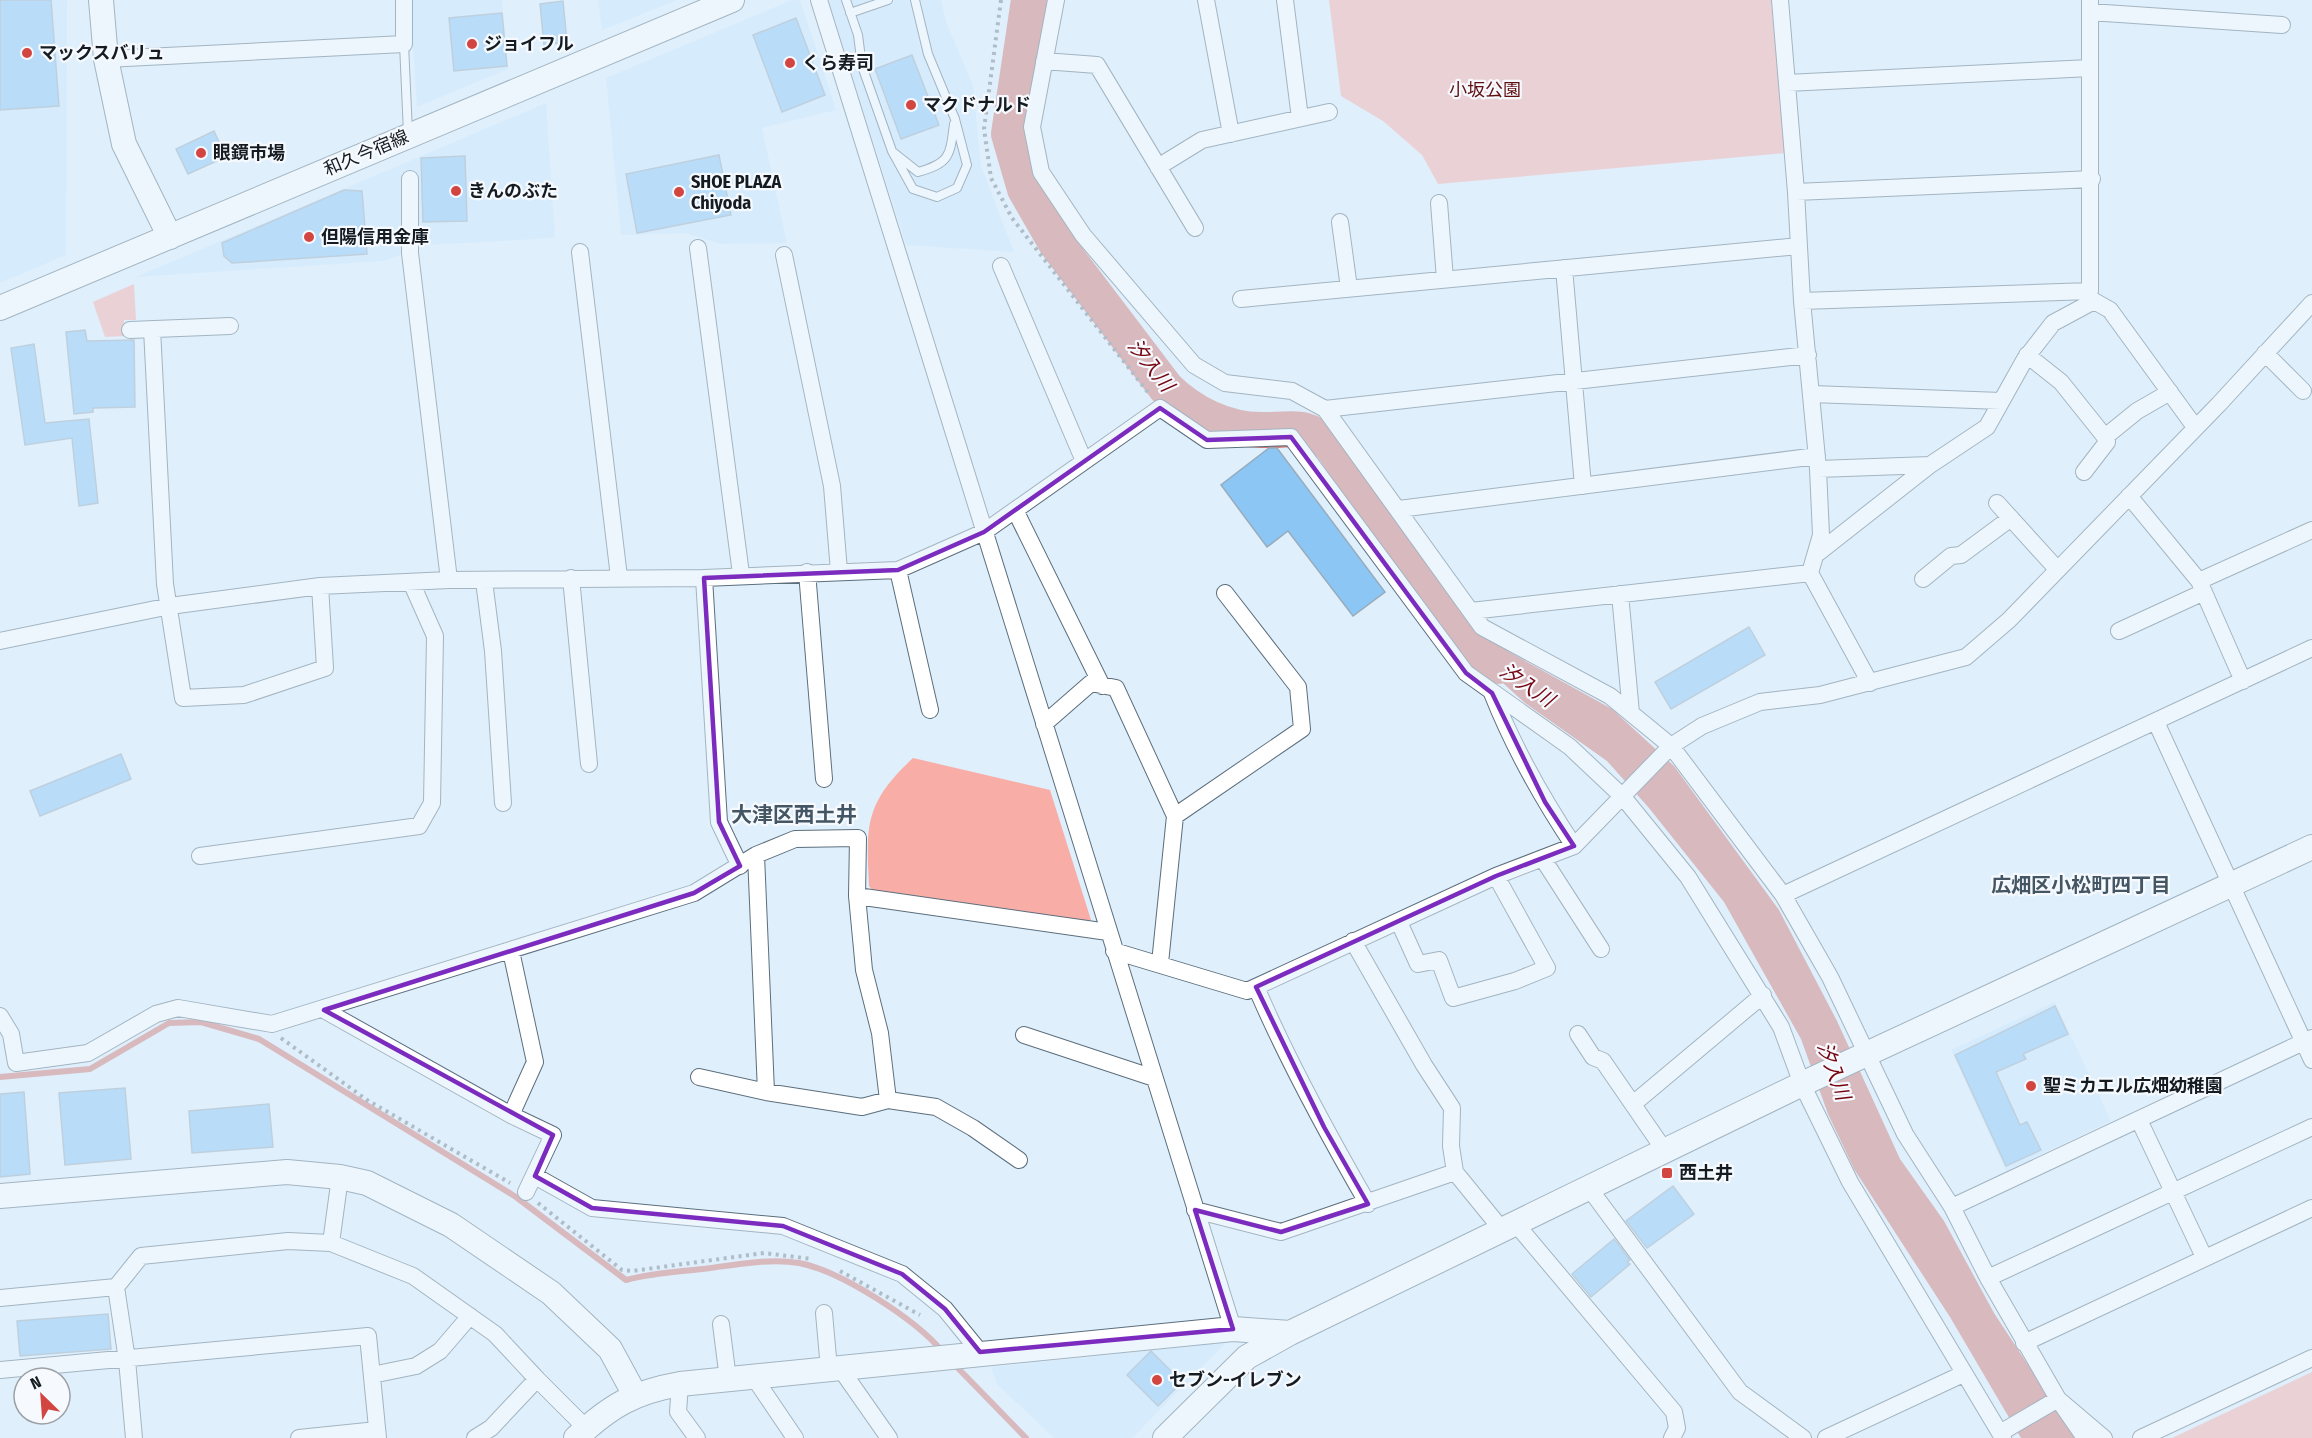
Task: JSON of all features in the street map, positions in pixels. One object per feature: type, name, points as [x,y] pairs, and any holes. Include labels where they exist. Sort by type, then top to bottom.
[{"type":"street","points":[[101,0],[106,60],[124,144],[170,237]]},
{"type":"street","points":[[106,60],[405,44],[404,0]]},
{"type":"street","name":"和久今宿線","points":[[0,308],[732,0]]},
{"type":"street","points":[[819,0],[1233,1329]]},
{"type":"street","points":[[1056,0],[1032,127],[1041,172],[1083,235],[1194,365],[1225,382],[1292,391],[1325,409],[1482,627],[1611,696],[1671,746],[1783,896],[1830,976],[1905,1134],[1952,1207],[2024,1343],[2085,1438]]},
{"type":"street","points":[[1206,0],[1231,134]]},
{"type":"street","points":[[1285,0],[1300,118]]},
{"type":"street","points":[[1780,0],[1796,192],[1802,301],[1818,462],[1821,535],[1818,553],[1810,573]]},
{"type":"street","points":[[2092,296],[2090,6],[2282,26]]},
{"type":"street","points":[[1044,61],[1097,65],[1195,228]]},
{"type":"street","points":[[1787,83],[2090,68]]},
{"type":"street","points":[[1158,167],[1202,140],[1329,112]]},
{"type":"street","points":[[410,179],[410,253],[449,580]]},
{"type":"street","points":[[1796,192],[2092,179]]},
{"type":"street","points":[[1439,203],[1445,279]]},
{"type":"street","points":[[1340,222],[1349,288]]},
{"type":"street","points":[[1241,298],[1799,246]]},
{"type":"street","points":[[698,248],[741,574]]},
{"type":"street","points":[[580,252],[619,577]]},
{"type":"street","points":[[784,255],[832,486],[840,571]]},
{"type":"street","points":[[1001,266],[1084,461]]},
{"type":"street","points":[[1564,268],[1583,486]]},
{"type":"street","points":[[1818,553],[1929,465],[1987,427],[2028,355],[2053,323],[2092,296]]},
{"type":"street","points":[[1802,301],[2092,296],[2110,310],[2195,427]]},
{"type":"street","points":[[1114,951],[1247,991],[1496,876],[1574,846],[1671,746],[1702,726],[1760,702],[1820,695],[1966,657],[2009,620],[2056,568],[2129,496],[2312,303]]},
{"type":"street","points":[[130,330],[230,326]]},
{"type":"street","points":[[152,329],[165,584],[183,698],[244,695],[325,668],[320,586]]},
{"type":"street","points":[[2265,353],[2303,391]]},
{"type":"street","points":[[1325,409],[1808,355]]},
{"type":"street","points":[[2028,355],[2061,382],[2105,437],[2107,442],[2084,472]]},
{"type":"street","points":[[2105,437],[2137,411],[2170,392]]},
{"type":"street","points":[[1812,394],[2001,401]]},
{"type":"street","points":[[0,641],[170,606],[320,586],[449,580],[704,578],[741,574],[898,570],[984,532],[1160,408],[1207,440],[1291,437],[1466,673],[1570,747],[1623,797],[1688,877],[1781,1027],[1802,1084],[1850,1182],[2001,1435],[2058,1399]]},
{"type":"street","points":[[1399,509],[1583,486],[1818,462],[1929,465]]},
{"type":"street","points":[[2129,496],[2201,587],[2243,681]]},
{"type":"street","points":[[1997,503],[2056,568]]},
{"type":"street","points":[[1015,510],[1102,686]]},
{"type":"street","points":[[1923,579],[1951,556],[1961,555],[2011,518]]},
{"type":"street","points":[[2119,631],[2312,530]]},
{"type":"street","points":[[898,570],[930,710]]},
{"type":"street","points":[[807,572],[824,779]]},
{"type":"street","points":[[1471,611],[1810,573]]},
{"type":"street","points":[[1810,573],[1869,683]]},
{"type":"street","points":[[572,578],[589,764]]},
{"type":"street","points":[[704,578],[719,822],[740,866]]},
{"type":"street","points":[[484,581],[494,651],[502,803]]},
{"type":"street","points":[[200,856],[419,826],[432,803],[435,636],[411,582]]},
{"type":"street","points":[[1175,816],[1302,729],[1298,687],[1225,592]]},
{"type":"street","points":[[1620,594],[1631,713]]},
{"type":"street","points":[[1783,896],[2312,648]]},
{"type":"street","points":[[1044,724],[1090,683],[1116,688],[1175,816],[1160,963]]},
{"type":"street","points":[[1492,693],[1503,721],[1545,802],[1574,846]]},
{"type":"street","points":[[2156,722],[2231,884],[2308,1040],[2312,1060]]},
{"type":"street","points":[[0,1016],[11,1034],[16,1063],[88,1053],[156,1014],[178,1008],[272,1024],[324,1010],[694,893],[756,855],[795,839],[858,838],[858,896],[864,970],[880,1033],[888,1100]]},
{"type":"street","points":[[1165,1438],[1247,1357],[1290,1333],[1802,1084],[2312,846]]},
{"type":"street","points":[[756,855],[766,1092]]},
{"type":"street","points":[[1543,859],[1600,949]]},
{"type":"street","points":[[1398,922],[1418,964],[1439,960],[1454,998],[1515,981],[1546,968],[1496,876]]},
{"type":"street","points":[[858,896],[1108,932]]},
{"type":"street","points":[[1353,941],[1452,1108],[1451,1146],[1455,1172],[1510,1227],[1674,1426]]},
{"type":"street","points":[[511,951],[535,1062],[511,1115]]},
{"type":"street","points":[[1256,987],[1276,1033],[1324,1127],[1368,1204]]},
{"type":"street","points":[[1633,1104],[1763,995]]},
{"type":"street","points":[[324,1010],[511,1115],[554,1135],[526,1192]]},
{"type":"street","points":[[1578,1034],[1593,1058],[1603,1061],[1665,1151]]},
{"type":"street","points":[[1024,1035],[1154,1078]]},
{"type":"street","points":[[1952,1207],[2308,1040]]},
{"type":"street","points":[[699,1077],[766,1092],[862,1107],[888,1100],[936,1107],[973,1128],[1019,1160]]},
{"type":"street","points":[[2139,1120],[2204,1257]]},
{"type":"street","points":[[1988,1278],[2312,1127]]},
{"type":"street","points":[[0,1196],[287,1172],[340,1177],[366,1183],[451,1225],[551,1293],[610,1349],[635,1395]]},
{"type":"street","points":[[1195,1210],[1281,1232],[1368,1204],[1455,1172]]},
{"type":"street","points":[[535,1176],[592,1208],[783,1226],[902,1274],[945,1310],[980,1352]]},
{"type":"street","points":[[331,1243],[340,1177]]},
{"type":"street","points":[[1588,1188],[1740,1392],[1803,1438]]},
{"type":"street","points":[[2024,1343],[2312,1208]]},
{"type":"street","points":[[0,1298],[116,1287],[141,1256],[288,1240],[331,1243],[413,1276],[495,1334],[537,1379],[581,1433],[607,1409],[635,1395],[680,1384],[980,1352],[1233,1329],[1290,1333]]},
{"type":"street","points":[[116,1287],[127,1360],[134,1438]]},
{"type":"street","points":[[824,1313],[834,1368],[889,1438]]},
{"type":"street","points":[[372,1375],[416,1366],[440,1351],[470,1316]]},
{"type":"street","points":[[721,1324],[728,1379]]},
{"type":"street","points":[[0,1370],[368,1336],[377,1434],[299,1438]]},
{"type":"street","points":[[2141,1438],[2312,1358]]},
{"type":"street","points":[[1826,1438],[1963,1374]]},
{"type":"street","points":[[753,1376],[795,1438]]},
{"type":"street","points":[[475,1438],[491,1428],[537,1379]]},
{"type":"street","points":[[680,1384],[678,1412],[697,1438]]},
{"type":"street","points":[[2058,1399],[2104,1438]]},
{"type":"lane","points":[[846,0],[858,35],[862,66],[891,151],[913,189],[937,197],[957,188],[966,165],[955,118],[928,54],[915,0]]},
{"type":"lane","points":[[850,13],[888,0]]},
{"type":"lane","points":[[405,44],[408,135]]},
{"type":"lane","points":[[891,151],[918,172],[940,166],[951,151],[955,118]]},
{"type":"path","points":[[1001,0],[984,129],[991,178],[1012,218],[1160,408]]},
{"type":"highlighted area","points":[[1160,408],[1207,440],[1291,437],[1466,673],[1492,693],[1545,802],[1574,846],[1496,876],[1256,987],[1324,1127],[1368,1204],[1281,1232],[1195,1210],[1233,1329],[980,1352],[945,1309],[902,1274],[783,1226],[592,1208],[535,1176],[553,1135],[324,1010],[694,893],[740,866],[719,822],[704,578],[898,570],[984,532]]},
{"type":"shaded area","points":[[0,0],[67,0],[66,255],[0,283]]},
{"type":"shaded area","points":[[410,0],[502,0],[508,69],[417,107]]},
{"type":"shaded area","points":[[598,0],[677,0],[602,30]]},
{"type":"shaded area","points":[[792,0],[800,0],[836,110],[762,128],[787,243],[721,244],[685,233],[621,235],[606,78]]},
{"type":"shaded area","points":[[828,0],[941,0],[946,22],[973,85],[981,166],[1014,252],[906,245]]},
{"type":"shaded area","points":[[546,103],[555,238],[429,245],[383,261],[136,277]]},
{"type":"shaded area","name":"聖ミカエル広畑幼稚園","points":[[2055,1002],[2111,1121],[2006,1171],[1951,1050]]},
{"type":"shaded area","points":[[1221,1343],[1224,1345],[1132,1438],[1054,1438],[997,1384],[991,1367]]},
{"type":"green space","name":"小坂公園","points":[[1329,0],[1771,0],[1785,153],[1438,184],[1422,155],[1383,121],[1341,96]]},
{"type":"green space","points":[[134,284],[136,320],[124,320],[125,336],[105,337],[93,302]]},
{"type":"green space","points":[[913,758],[1050,790],[1091,920],[1083,926],[873,891],[869,886],[868,865],[869,830],[872,816],[885,788]]},
{"type":"green space","points":[[2312,1372],[2312,1438],[2172,1438]]},
{"type":"water","points":[[1434,571],[1484,638],[1612,709],[1674,766],[1779,910],[1837,1021],[1900,1159],[1944,1221],[1994,1313],[2076,1438],[2021,1438],[1950,1317],[1854,1169],[1828,1114],[1801,1039],[1724,902],[1649,808],[1607,761],[1525,703],[1472,655]]},
{"type":"building","name":"マックスバリュ","points":[[0,0],[51,0],[59,106],[0,110]]},
{"type":"building","points":[[563,1],[567,42],[544,45],[540,4]]},
{"type":"building","points":[[502,13],[507,66],[454,71],[449,18]]},
{"type":"building","points":[[796,18],[825,95],[782,112],[753,35]]},
{"type":"building","points":[[912,55],[939,125],[901,139],[875,69]]},
{"type":"building","points":[[214,131],[226,157],[188,174],[176,149]]},
{"type":"building","points":[[719,155],[731,215],[637,233],[626,174]]},
{"type":"building","points":[[465,156],[467,221],[423,222],[421,158]]},
{"type":"building","points":[[344,190],[362,191],[367,254],[232,263],[224,256],[222,243]]},
{"type":"building","points":[[85,330],[87,341],[134,340],[135,407],[93,408],[93,412],[74,414],[66,332]]},
{"type":"building","points":[[34,344],[45,423],[89,419],[98,503],[79,506],[72,438],[25,445],[11,348]]},
{"type":"building","points":[[1269,448],[1277,448],[1385,592],[1353,616],[1288,531],[1267,547],[1221,485]]},
{"type":"building","points":[[1749,627],[1765,655],[1671,709],[1655,682]]},
{"type":"building","points":[[121,754],[131,779],[40,816],[30,791]]},
{"type":"building","points":[[2055,1006],[2068,1034],[2023,1054],[2026,1059],[1996,1072],[2020,1125],[2027,1122],[2041,1150],[2006,1166],[1955,1055]]},
{"type":"building","points":[[125,1088],[131,1159],[65,1165],[59,1093]]},
{"type":"building","points":[[24,1092],[30,1174],[0,1177],[0,1094]]},
{"type":"building","points":[[269,1104],[273,1147],[192,1153],[189,1111]]},
{"type":"building","points":[[1673,1186],[1694,1214],[1647,1248],[1626,1221]]},
{"type":"building","points":[[1614,1239],[1630,1260],[1627,1262],[1630,1264],[1591,1297],[1572,1274]]},
{"type":"building","points":[[108,1314],[111,1349],[20,1356],[17,1321]]},
{"type":"building","points":[[1151,1351],[1182,1382],[1158,1406],[1127,1375]]},
{"type":"waterway","name":"汐入川","points":[[1029,0],[1009,134],[1025,189],[1056,243],[1166,388],[1186,405],[1210,418],[1235,427],[1261,430],[1304,430],[1331,445],[1459,630],[1498,666]]},
{"type":"waterway","points":[[0,1077],[90,1069],[169,1023],[201,1022],[259,1039],[516,1197],[626,1280],[655,1274],[751,1263],[776,1261],[799,1263],[835,1276],[876,1298],[914,1325],[942,1351]]},
{"type":"waterway","points":[[953,1363],[1026,1438]]},
{"type":"place","name":"ジョイフル","points":[[472,44]]},
{"type":"place","name":"マックスバリュ","points":[[27,53]]},
{"type":"place","name":"くら寿司","points":[[790,63]]},
{"type":"place","name":"マクドナルド","points":[[911,105]]},
{"type":"place","name":"眼鏡市場","points":[[201,153]]},
{"type":"place","name":"きんのぶた","points":[[456,191]]},
{"type":"place","name":"SHOE PLAZA Chiyoda","points":[[679,192]]},
{"type":"place","name":"但陽信用金庫","points":[[309,237]]},
{"type":"place","name":"聖ミカエル広畑幼稚園","points":[[2031,1086]]},
{"type":"place","name":"西土井","points":[[1667,1173]]},
{"type":"place","name":"セブン-イレブン","points":[[1157,1380]]},
{"type":"district","name":"大津区西土井","points":[[794,815]]},
{"type":"district","name":"広畑区小松町四丁目","points":[[2081,885]]}]
